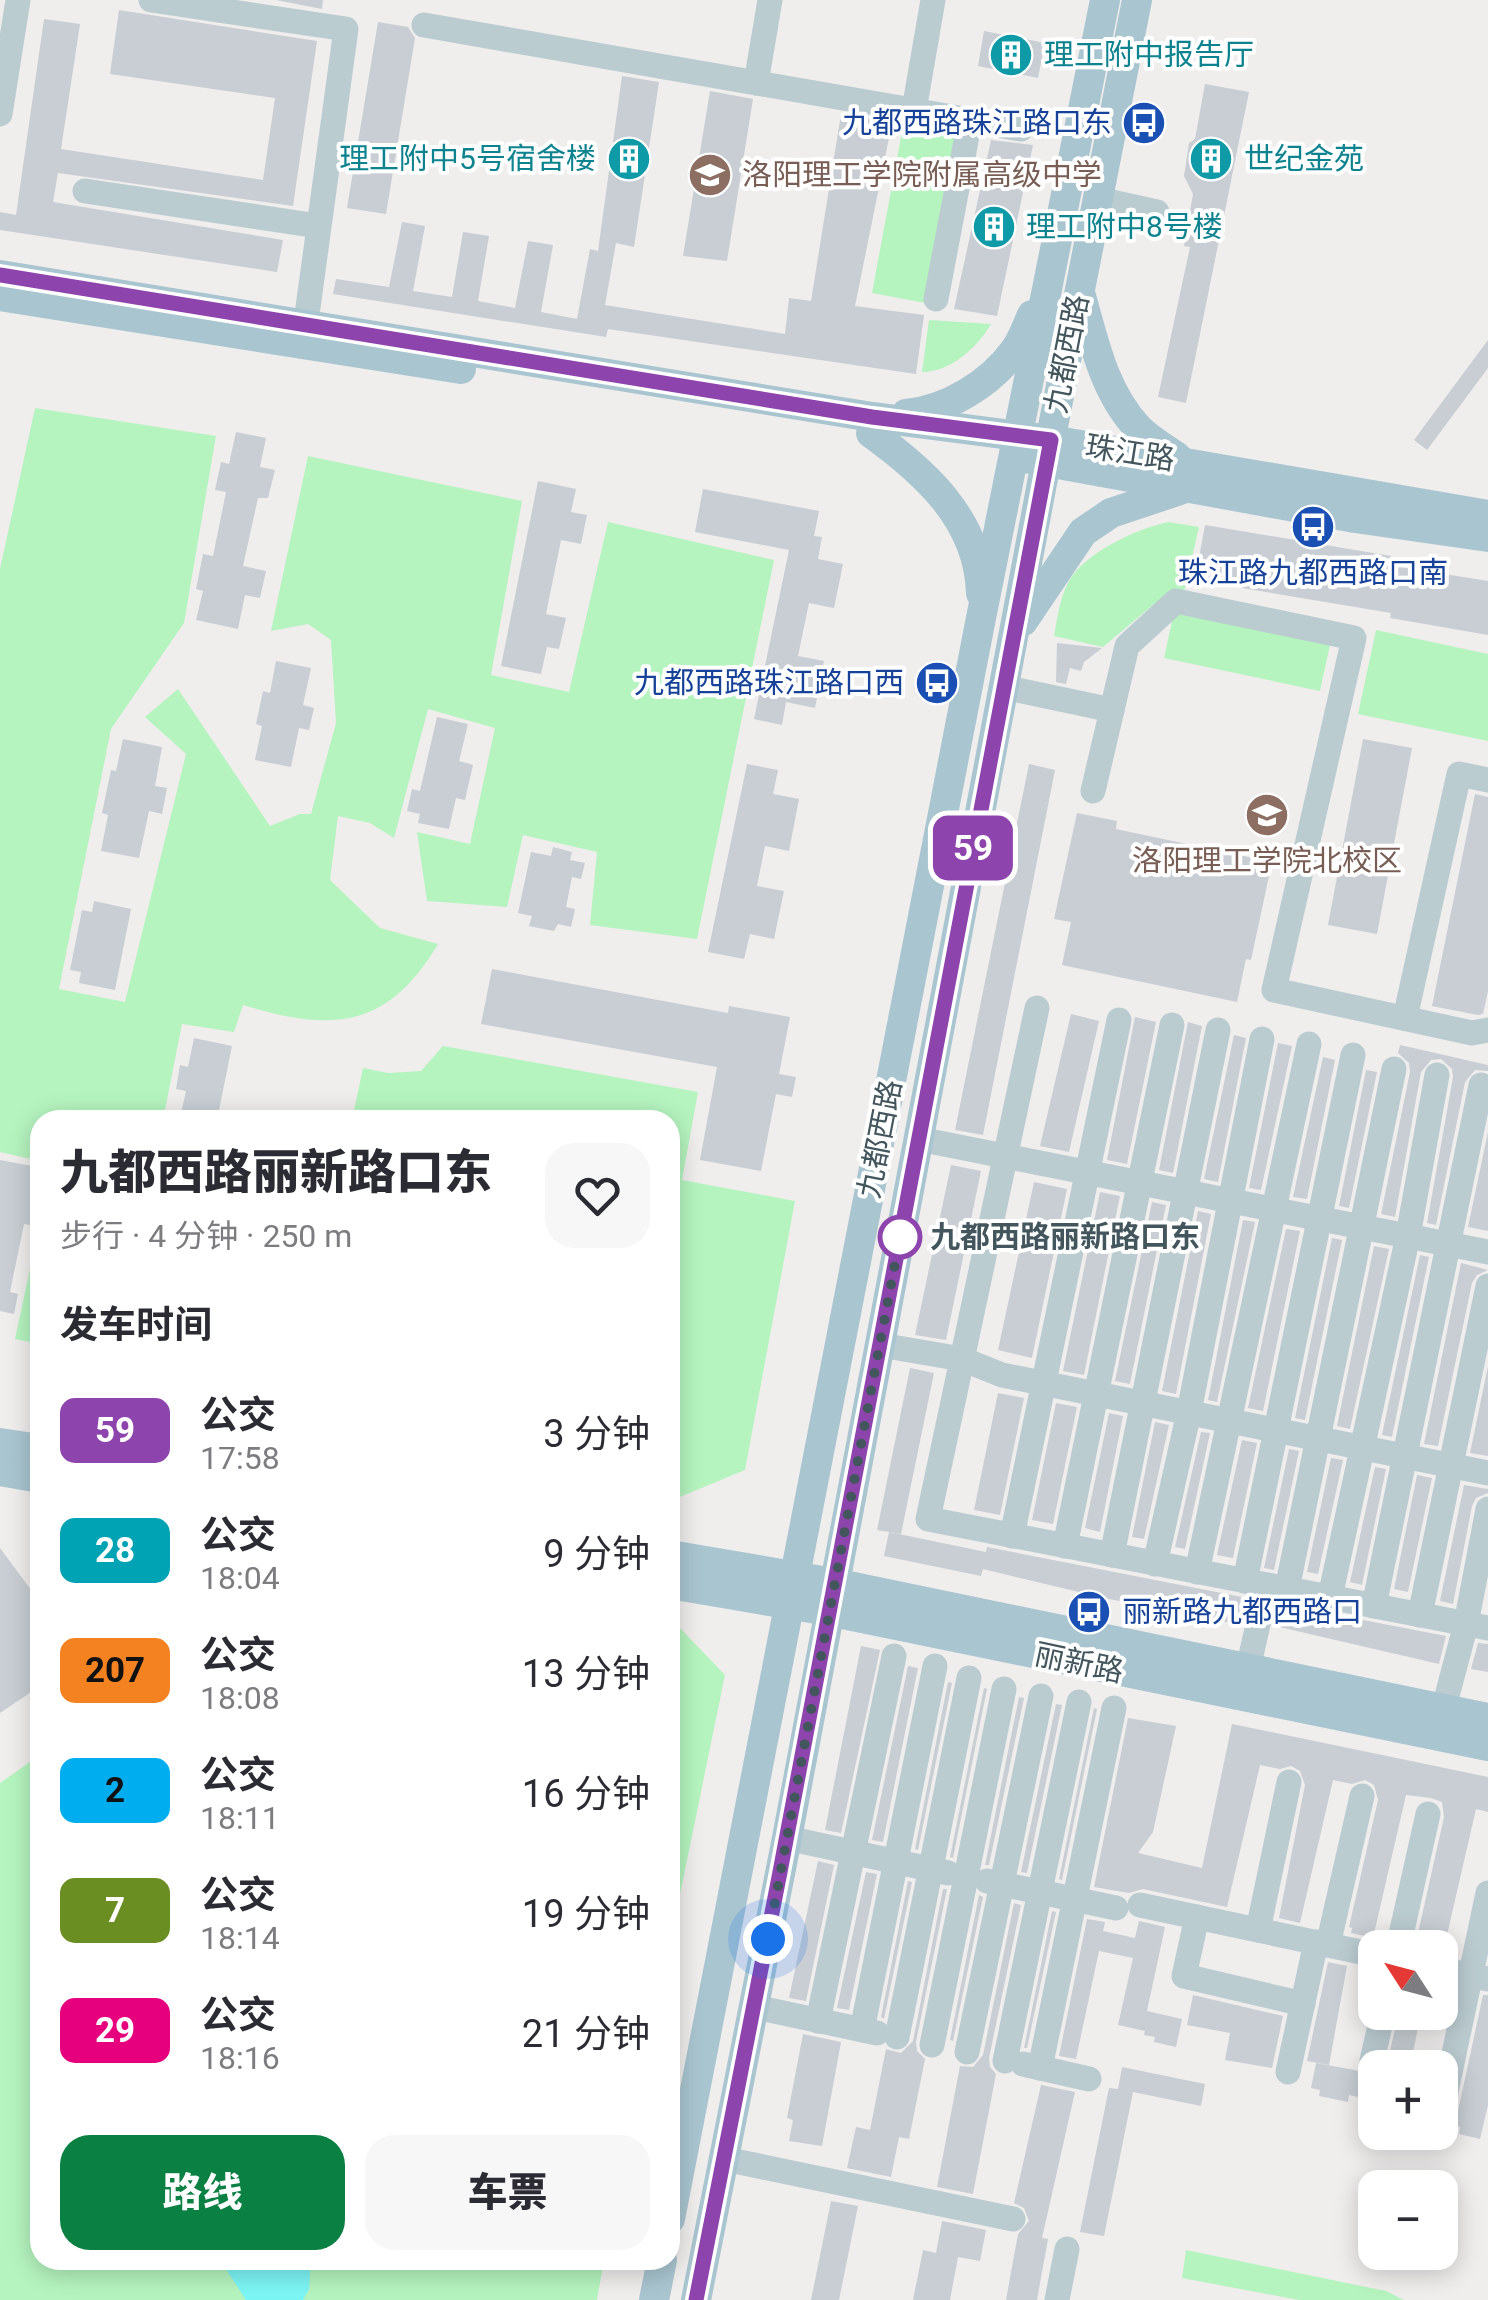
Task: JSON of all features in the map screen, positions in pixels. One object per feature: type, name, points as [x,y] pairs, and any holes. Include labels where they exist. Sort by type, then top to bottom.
[{"type":"main road","name":"九都西路","points":[[680,2169],[1104,0]]},
{"type":"main road","name":"九都西路","points":[[696,2300],[1048,451],[1138,0]]},
{"type":"main road","name":"珠江路","points":[[0,275],[306,322],[871,425]]},
{"type":"main road","points":[[871,425],[946,404],[974,388],[1014,351],[1051,276]]},
{"type":"main road","points":[[1013,636],[1082,532],[1185,475],[1122,408],[1102,372],[1079,292]]},
{"type":"main road","name":"珠江路","points":[[0,296],[1048,451],[1488,537]]},
{"type":"main road","points":[[871,425],[942,492],[966,530],[980,580],[981,618]]},
{"type":"main road","name":"珠江路","points":[[1185,475],[1225,472],[1488,515]]},
{"type":"main road","points":[[0,1443],[30,1448]]},
{"type":"main road","points":[[0,1472],[30,1476]]},
{"type":"main road","name":"丽新路","points":[[680,1558],[794,1590],[1440,1722],[1488,1746]]},
{"type":"main road","name":"丽新路","points":[[680,1584],[794,1590]]},
{"type":"main road","name":"丽新路","points":[[1440,1722],[1488,1718]]},
{"type":"main road","points":[[654,2300],[660,2270]]},
{"type":"street","points":[[0,114],[18,0]]},
{"type":"street","points":[[151,0],[346,29],[306,322]]},
{"type":"street","points":[[756,83],[770,0]]},
{"type":"street","points":[[914,110],[933,0]]},
{"type":"street","points":[[424,25],[1021,129]]},
{"type":"street","points":[[936,298],[970,120]]},
{"type":"street","points":[[85,191],[318,226]]},
{"type":"street","points":[[1098,199],[1157,212]]},
{"type":"street","points":[[1093,791],[1127,646],[1176,601],[1354,638],[1274,990],[1472,1033],[1488,1030]]},
{"type":"street","points":[[1003,686],[1112,710]]},
{"type":"street","points":[[1405,1018],[1459,774],[1488,780]]},
{"type":"street","points":[[1037,1008],[928,1519],[1477,1626]]},
{"type":"street","points":[[1012,1536],[1119,1020]]},
{"type":"street","points":[[1066,1546],[1172,1025]]},
{"type":"street","points":[[1112,1555],[1218,1030]]},
{"type":"street","points":[[1156,1564],[1262,1039]]},
{"type":"street","points":[[1197,1572],[1309,1044]]},
{"type":"street","points":[[1266,1585],[1277,1430],[1353,1054]]},
{"type":"street","points":[[1245,1682],[1266,1585],[1319,1439],[1394,1069]]},
{"type":"street","points":[[1330,1597],[1408,1236],[1437,1075]]},
{"type":"street","points":[[1374,1606],[1482,1086]]},
{"type":"street","points":[[919,1139],[1488,1252]]},
{"type":"street","points":[[1420,1615],[1488,1286]]},
{"type":"street","points":[[880,1344],[962,1359],[1002,1376],[1488,1473]]},
{"type":"street","points":[[1440,1722],[1477,1626],[1488,1509]]},
{"type":"street","points":[[818,2020],[894,1656]]},
{"type":"street","points":[[862,2030],[934,1666]]},
{"type":"street","points":[[897,2037],[970,1678]]},
{"type":"street","points":[[932,2045],[1004,1689]]},
{"type":"street","points":[[968,2052],[1041,1696]]},
{"type":"street","points":[[1005,2060],[1078,1702]]},
{"type":"street","points":[[1040,2068],[1114,1708]]},
{"type":"street","points":[[1258,1930],[1289,1782]]},
{"type":"street","points":[[1288,2072],[1303,2004],[1362,1796]]},
{"type":"street","points":[[1402,1930],[1428,1814]]},
{"type":"street","points":[[787,1838],[1074,1900],[1196,1917],[1358,1951]]},
{"type":"street","points":[[1458,2054],[1479,1977],[1488,1893]]},
{"type":"street","points":[[1196,1917],[1184,1976],[1303,2004]]},
{"type":"street","points":[[754,2007],[1089,2078]]},
{"type":"street","points":[[725,2159],[1012,2220]]},
{"type":"street","points":[[1057,2300],[1067,2249]]},
{"type":"green space","points":[[904,121],[957,131],[925,303],[872,293]]},
{"type":"green space","points":[[929,320],[991,324],[962,357],[943,368],[922,372]]},
{"type":"green space","points":[[35,408],[216,436],[184,623],[111,729],[59,989],[125,1002],[186,754],[145,717],[178,689],[270,826],[300,814],[311,814],[336,723],[331,640],[308,624],[271,631],[308,456],[522,501],[491,675],[569,692],[608,522],[774,560],[697,939],[590,925],[597,852],[523,835],[507,907],[427,901],[417,832],[470,844],[495,728],[428,709],[394,838],[370,823],[338,816],[330,880],[380,928],[438,944],[398,994],[354,1017],[303,1019],[243,1005],[234,1032],[182,1024],[165,1110],[30,1110],[30,1159],[0,1152],[0,569]]},
{"type":"green space","points":[[1169,522],[1199,527],[1183,596],[1166,594],[1103,647],[1054,636],[1065,589],[1081,566],[1116,541]]},
{"type":"green space","points":[[1175,607],[1331,640],[1320,691],[1164,658]]},
{"type":"green space","points":[[1376,630],[1488,654],[1488,741],[1358,714]]},
{"type":"green space","points":[[443,1046],[698,1092],[682,1180],[795,1201],[745,1470],[680,1497],[680,1110],[354,1110],[363,1068],[388,1073],[421,1071]]},
{"type":"green space","points":[[30,1269],[30,1342],[15,1339]]},
{"type":"green space","points":[[680,1628],[725,1675],[680,1894]]},
{"type":"green space","points":[[30,1762],[30,2270],[602,2270],[597,2300],[0,2300],[0,1783]]},
{"type":"green space","points":[[1186,2250],[1386,2291],[1404,2300],[1299,2300],[1182,2278]]},
{"type":"water","points":[[226,2270],[310,2270],[309,2289],[303,2300],[246,2300]]},
{"type":"building","points":[[276,0],[323,0],[322,9]]},
{"type":"building","points":[[119,10],[317,41],[293,206],[58,173],[53,202],[283,240],[277,272],[0,230],[0,212],[16,215],[44,19],[80,24],[61,149],[263,180],[275,98],[110,74]]},
{"type":"building","points":[[378,22],[408,27],[415,38],[386,214],[347,208]]},
{"type":"building","name":"理工附中报告厅","points":[[984,31],[1045,43],[1038,78],[978,66]]},
{"type":"building","points":[[622,76],[659,82],[634,247],[616,243],[605,305],[785,334],[789,298],[811,301],[841,114],[892,123],[855,306],[924,315],[916,374],[608,329],[606,337],[333,294],[336,279],[389,287],[402,222],[425,226],[413,291],[452,297],[463,232],[489,236],[478,301],[515,308],[528,241],[553,245],[541,312],[577,319],[590,249],[598,251]]},
{"type":"building","name":"世纪金苑","points":[[1205,84],[1249,92],[1186,403],[1158,397],[1190,247],[1184,246],[1193,194],[1184,176]]},
{"type":"building","points":[[710,91],[753,99],[727,261],[683,256]]},
{"type":"building","name":"理工附中8号楼","points":[[991,140],[1033,145],[997,316],[954,309]]},
{"type":"building","points":[[1488,340],[1488,368],[1427,450],[1414,440]]},
{"type":"building","points":[[236,432],[266,438],[260,467],[275,470],[268,498],[258,498],[243,566],[266,571],[260,598],[245,595],[238,629],[196,620],[203,591],[196,589],[203,554],[213,556],[226,492],[215,490],[221,462],[229,464]]},
{"type":"building","points":[[538,481],[576,489],[571,512],[587,515],[581,544],[561,540],[546,614],[566,618],[559,649],[547,647],[541,674],[501,666]]},
{"type":"building","points":[[703,489],[819,511],[814,536],[822,537],[818,559],[843,564],[834,608],[809,603],[798,656],[824,661],[815,708],[786,702],[782,725],[754,719],[789,550],[695,532]]},
{"type":"building","points":[[1205,525],[1391,556],[1389,565],[1488,581],[1488,635],[1390,618],[1391,613],[1195,580]]},
{"type":"building","points":[[1057,643],[1102,648],[1084,662],[1081,671],[1070,668],[1066,684],[1056,682]]},
{"type":"building","points":[[276,661],[311,668],[303,705],[314,708],[309,730],[299,728],[291,767],[255,760],[262,726],[256,724],[263,691],[270,693]]},
{"type":"building","points":[[437,717],[468,724],[459,761],[473,765],[465,800],[456,798],[449,829],[418,823],[420,814],[407,811],[412,789],[420,791]]},
{"type":"building","points":[[123,739],[162,747],[155,786],[167,788],[162,814],[149,811],[139,858],[101,851],[108,815],[102,813],[111,770],[116,771]]},
{"type":"building","points":[[1363,739],[1412,748],[1377,934],[1328,925]]},
{"type":"building","points":[[747,764],[778,770],[773,794],[799,799],[789,851],[765,846],[757,886],[784,891],[774,939],[750,934],[744,959],[708,952]]},
{"type":"building","points":[[1029,764],[1055,770],[983,1135],[955,1130]]},
{"type":"building","points":[[1475,794],[1488,797],[1488,991],[1483,1014],[1478,1015],[1432,1006]]},
{"type":"building","points":[[1077,813],[1117,821],[1116,829],[1272,862],[1251,960],[1246,959],[1237,1002],[1062,965],[1071,922],[1054,919]]},
{"type":"building","points":[[553,847],[572,852],[570,860],[585,863],[581,879],[572,877],[566,907],[575,909],[571,927],[558,924],[554,931],[529,926],[532,916],[518,913],[531,852],[551,856]]},
{"type":"building","points":[[94,901],[131,909],[115,990],[79,983],[81,972],[70,970],[82,910],[92,912]]},
{"type":"building","points":[[492,969],[728,1013],[729,1006],[790,1017],[779,1074],[796,1077],[792,1097],[776,1094],[761,1171],[700,1160],[717,1067],[481,1024]]},
{"type":"building","points":[[1071,1014],[1099,1021],[1069,1152],[1040,1146]]},
{"type":"building","points":[[1135,1017],[1156,1022],[1127,1164],[1107,1160]]},
{"type":"building","points":[[1188,1022],[1202,1026],[1173,1173],[1159,1170]]},
{"type":"building","points":[[1234,1035],[1246,1038],[1218,1182],[1204,1179]]},
{"type":"building","points":[[194,1038],[232,1046],[219,1110],[182,1110],[186,1091],[176,1089],[180,1065],[188,1067]]},
{"type":"building","points":[[1278,1043],[1292,1046],[1261,1190],[1249,1188]]},
{"type":"building","points":[[1400,1045],[1488,1065],[1488,1071],[1475,1070],[1465,1082],[1436,1225],[1427,1223],[1453,1077],[1452,1069],[1441,1059],[1431,1060],[1421,1072],[1395,1217],[1381,1214],[1410,1072],[1409,1063],[1398,1053]]},
{"type":"building","points":[[1323,1057],[1335,1060],[1307,1199],[1293,1197]]},
{"type":"building","points":[[1366,1070],[1377,1072],[1349,1208],[1339,1206]]},
{"type":"building","points":[[1488,1132],[1488,1231],[1468,1227]]},
{"type":"building","points":[[0,1160],[30,1166],[30,1225],[24,1224],[10,1292],[18,1294],[14,1314],[0,1311]]},
{"type":"building","points":[[951,1165],[981,1171],[946,1340],[915,1335]]},
{"type":"building","points":[[1034,1182],[1067,1189],[1032,1358],[998,1350]]},
{"type":"building","points":[[1100,1192],[1120,1196],[1084,1375],[1063,1371]]},
{"type":"building","points":[[1152,1202],[1166,1205],[1130,1384],[1115,1381]]},
{"type":"building","points":[[1198,1211],[1211,1214],[1176,1394],[1162,1391]]},
{"type":"building","points":[[1243,1220],[1255,1222],[1217,1402],[1208,1400]]},
{"type":"building","points":[[1286,1229],[1300,1231],[1263,1411],[1248,1408]]},
{"type":"building","points":[[1332,1238],[1342,1240],[1305,1420],[1295,1418]]},
{"type":"building","points":[[1374,1246],[1389,1249],[1350,1429],[1337,1426]]},
{"type":"building","points":[[1420,1255],[1429,1257],[1392,1437],[1382,1435]]},
{"type":"building","points":[[1461,1263],[1488,1270],[1477,1275],[1472,1283],[1438,1446],[1424,1444]]},
{"type":"building","points":[[1488,1366],[1488,1456],[1470,1453]]},
{"type":"building","points":[[910,1368],[934,1373],[901,1534],[877,1530]]},
{"type":"building","points":[[998,1393],[1024,1398],[1000,1515],[974,1510]]},
{"type":"building","points":[[1056,1403],[1077,1407],[1053,1524],[1032,1520]]},
{"type":"building","points":[[1109,1413],[1123,1416],[1100,1532],[1085,1528]]},
{"type":"building","points":[[1155,1422],[1169,1425],[1144,1539],[1132,1537]]},
{"type":"building","points":[[1201,1432],[1210,1433],[1185,1549],[1175,1547]]},
{"type":"building","points":[[1242,1440],[1257,1443],[1233,1558],[1217,1555]]},
{"type":"building","points":[[1289,1449],[1299,1451],[1274,1570],[1264,1568]]},
{"type":"building","points":[[1331,1458],[1343,1460],[1318,1574],[1307,1572]]},
{"type":"building","points":[[1375,1467],[1386,1469],[1362,1585],[1350,1582]]},
{"type":"building","points":[[1417,1475],[1432,1478],[1408,1592],[1394,1589]]},
{"type":"building","points":[[1464,1485],[1488,1489],[1488,1493],[1476,1498],[1472,1506],[1453,1604],[1440,1601]]},
{"type":"building","points":[[889,1532],[986,1552],[987,1547],[1247,1598],[1241,1625],[983,1569],[981,1576],[884,1556]]},
{"type":"building","points":[[0,1548],[30,1588],[30,1693],[0,1713]]},
{"type":"building","points":[[1280,1604],[1446,1636],[1439,1664],[1275,1626]]},
{"type":"building","points":[[1478,1643],[1488,1644],[1488,1672],[1471,1669]]},
{"type":"building","points":[[861,1646],[880,1650],[841,1833],[825,1830]]},
{"type":"building","points":[[908,1666],[918,1668],[883,1842],[872,1840]]},
{"type":"building","points":[[948,1682],[952,1683],[918,1850],[915,1849]]},
{"type":"building","points":[[984,1688],[987,1689],[953,1858],[950,1857]]},
{"type":"building","points":[[1019,1697],[1024,1698],[989,1865],[985,1865]]},
{"type":"building","points":[[1056,1704],[1062,1705],[1027,1873],[1021,1872]]},
{"type":"building","points":[[1094,1708],[1097,1709],[1062,1880],[1059,1879]]},
{"type":"building","points":[[1128,1718],[1176,1726],[1153,1832],[1138,1853],[1202,1868],[1232,1724],[1488,1777],[1488,1812],[1476,1809],[1448,1930],[1419,1930],[1444,1817],[1442,1802],[1406,1795],[1375,1930],[1351,1933],[1349,1927],[1378,1800],[1374,1785],[1365,1780],[1352,1784],[1333,1780],[1300,1923],[1279,1918],[1305,1785],[1300,1771],[1291,1766],[1280,1769],[1260,1765],[1227,1907],[1143,1889],[1129,1893],[1094,1887]]},
{"type":"building","points":[[818,1861],[834,1865],[806,2001],[789,1998]]},
{"type":"building","points":[[866,1872],[877,1874],[849,2010],[837,2008]]},
{"type":"building","points":[[908,1881],[912,1882],[884,2019],[881,2017]]},
{"type":"building","points":[[943,1889],[947,1889],[916,2042],[917,2051],[925,2059],[909,2139],[899,2137],[891,2177],[847,2168],[856,2127],[870,2130],[886,2049],[901,2053],[913,2041]]},
{"type":"building","points":[[979,1895],[983,1897],[953,2041],[950,2040]]},
{"type":"building","points":[[1014,1903],[1021,1905],[989,2058],[996,2074],[973,2194],[937,2187],[960,2066],[973,2067],[983,2055]]},
{"type":"building","points":[[1052,1911],[1056,1912],[1024,2048]]},
{"type":"building","points":[[1087,1919],[1105,1922],[1103,1931],[1135,1938],[1139,1921],[1165,1927],[1147,2011],[1182,2019],[1176,2047],[1154,2042],[1155,2037],[1144,2035],[1145,2031],[1118,2025],[1133,1958],[1099,1951],[1076,2059],[1059,2056]]},
{"type":"building","points":[[1328,1962],[1347,1966],[1329,2065],[1307,2061]]},
{"type":"building","points":[[1193,1995],[1283,2016],[1272,2068],[1225,2060],[1230,2033],[1187,2025]]},
{"type":"building","points":[[1483,1995],[1488,1995],[1488,2105],[1480,2139],[1459,2134],[1458,2111]]},
{"type":"building","points":[[1395,2030],[1417,2030],[1414,2050],[1390,2050]]},
{"type":"building","points":[[803,2034],[841,2042],[822,2146],[789,2141],[793,2120],[787,2118]]},
{"type":"building","points":[[1316,2063],[1358,2071],[1358,2097],[1349,2095],[1348,2102],[1319,2096],[1320,2090],[1311,2088]]},
{"type":"building","points":[[1122,2067],[1205,2084],[1201,2106],[1133,2092],[1104,2236],[1080,2232],[1109,2088],[1118,2089]]},
{"type":"building","points":[[1041,2085],[1075,2092],[1042,2238],[1048,2239],[1037,2300],[1006,2300],[1018,2234],[1029,2221],[1024,2208],[1014,2203]]},
{"type":"building","points":[[831,2201],[858,2206],[839,2300],[811,2300]]},
{"type":"building","points":[[942,2221],[986,2230],[980,2261],[958,2257],[950,2300],[913,2300],[923,2250],[936,2253]]},
{"type":"bus line","name":"59","points":[[0,275],[872,417],[1051,440],[696,2300]]},
{"type":"place","name":"理工附中报告厅","points":[[1011,55]]},
{"type":"place","name":"九都西路珠江路口东","points":[[1144,123]]},
{"type":"place","name":"理工附中5号宿舍楼","points":[[629,159]]},
{"type":"place","name":"世纪金苑","points":[[1211,159]]},
{"type":"place","name":"洛阳理工学院附属高级中学","points":[[710,175]]},
{"type":"place","name":"理工附中8号楼","points":[[994,227]]},
{"type":"place","name":"珠江路九都西路口南","points":[[1313,527]]},
{"type":"place","name":"九都西路珠江路口西","points":[[937,683]]},
{"type":"place","name":"洛阳理工学院北校区","points":[[1267,815]]},
{"type":"place","name":"九都西路丽新路口东","points":[[900,1237]]},
{"type":"place","name":"丽新路九都西路口","points":[[1089,1612]]},
{"type":"route","points":[[768,1939],[900,1237]]}]
